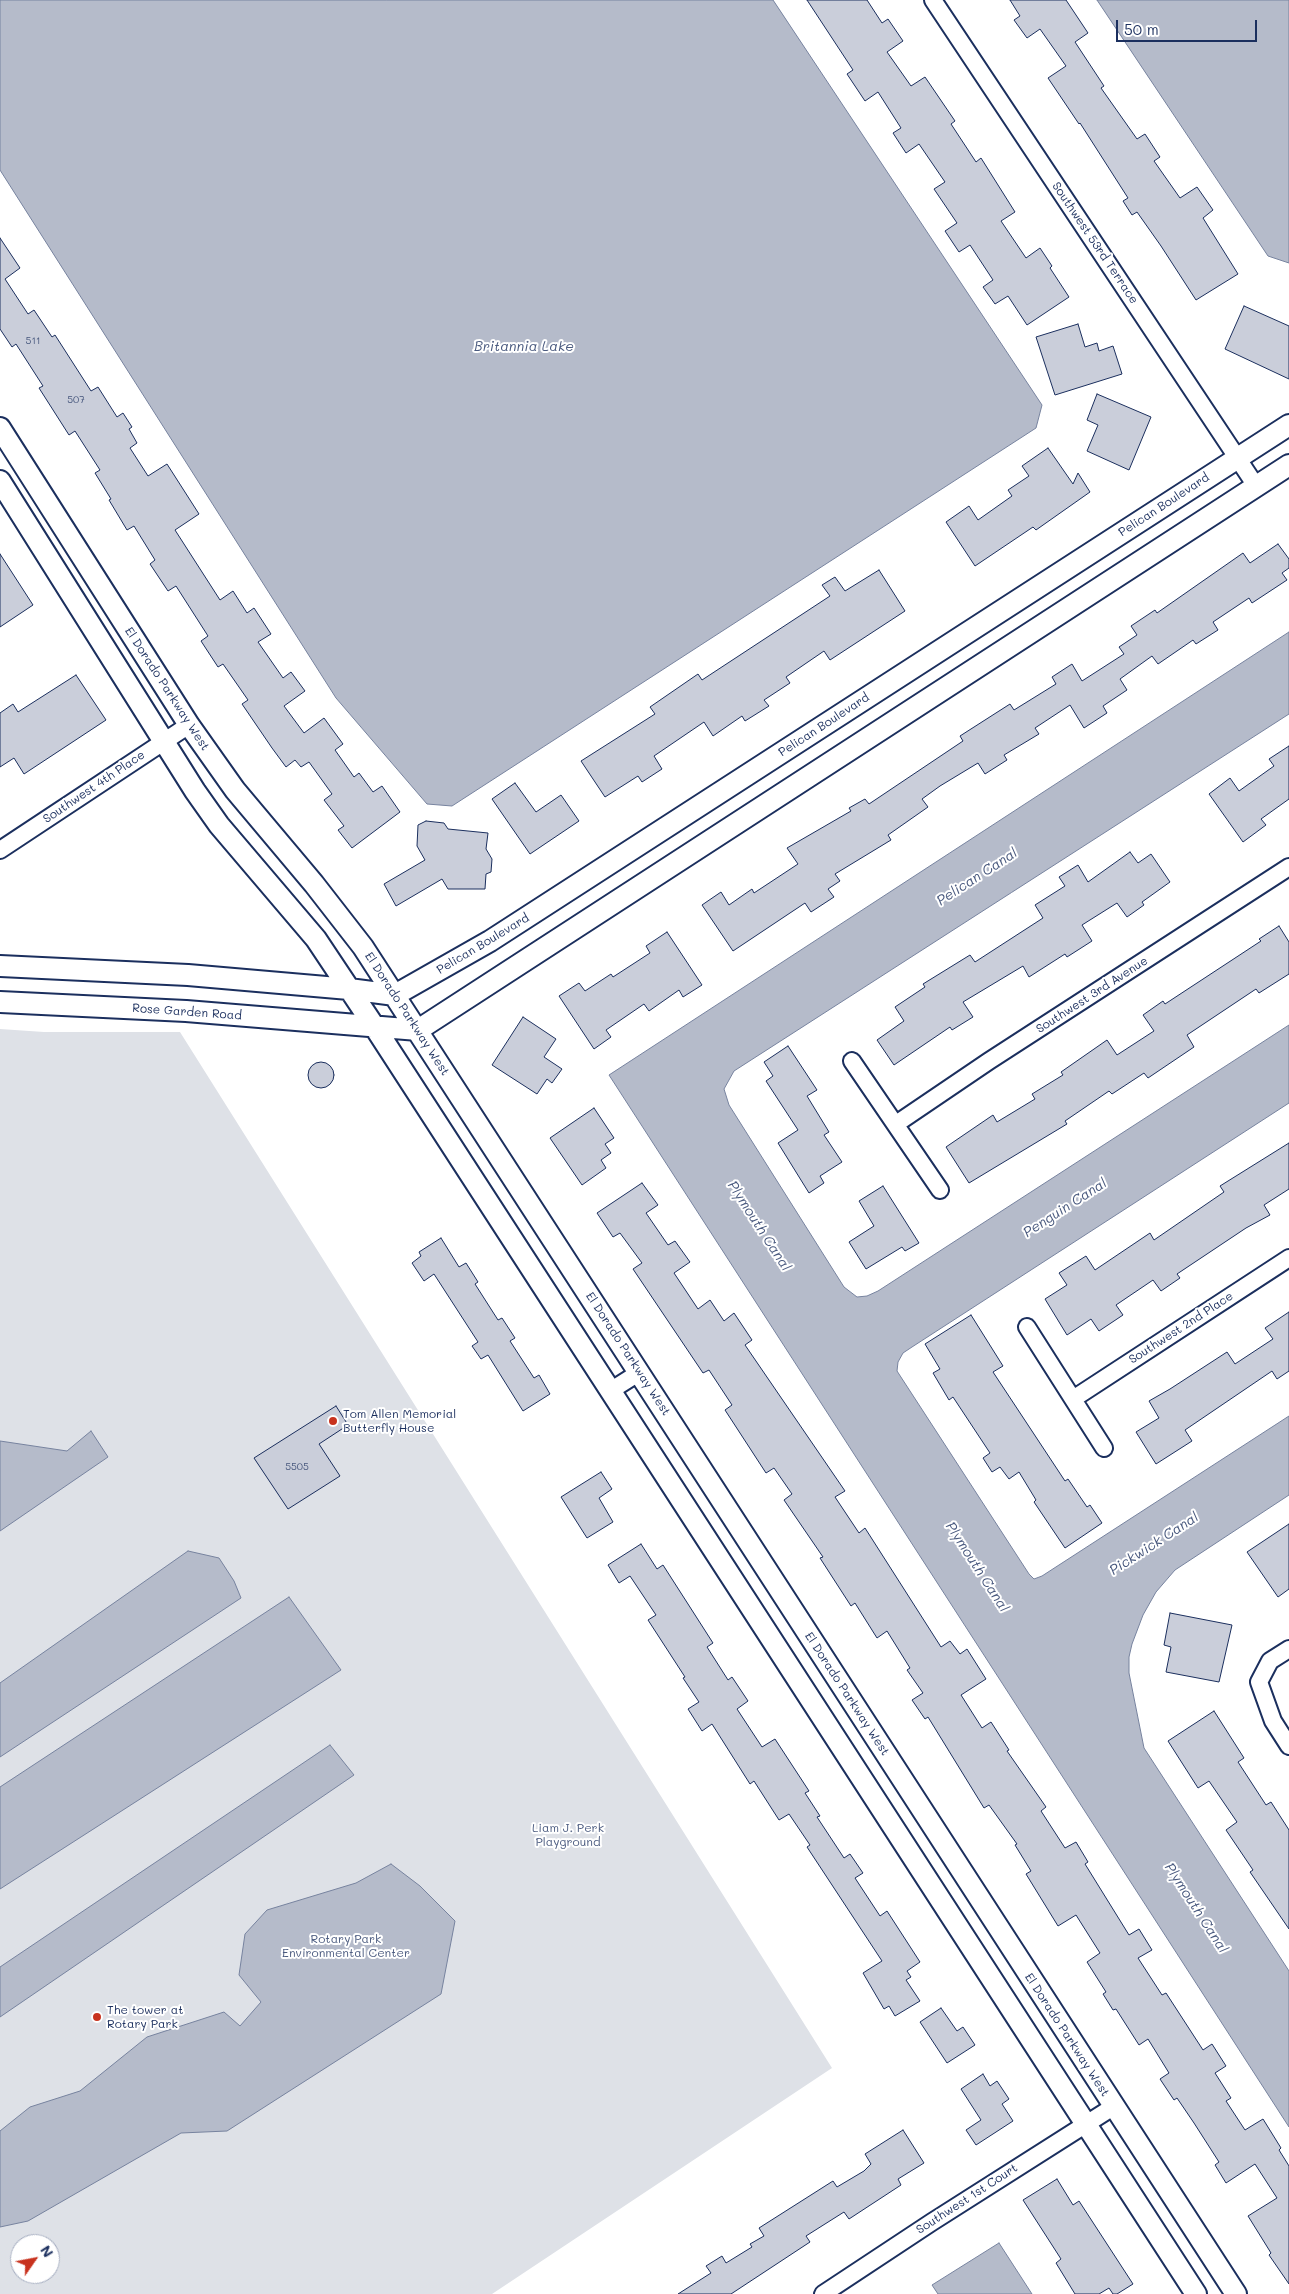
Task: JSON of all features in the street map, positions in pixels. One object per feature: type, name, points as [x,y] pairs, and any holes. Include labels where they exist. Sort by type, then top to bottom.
[{"type":"street","name":"Southwest 53rd Terrace","points":[[934,0],[1256,486]]},
{"type":"street","name":"Pelican Boulevard","points":[[395,995],[490,941],[1289,425]]},
{"type":"street","name":"El Dorado Parkway West","points":[[0,428],[189,724],[235,790],[314,884],[363,947],[395,995],[1113,2107],[1236,2294]]},
{"type":"street","points":[[374,1026],[418,1030],[1289,465]]},
{"type":"street","points":[[0,481],[219,825],[316,939],[374,1026],[1196,2294]]},
{"type":"street","name":"Southwest 4th Place","points":[[0,850],[189,724]]},
{"type":"street","name":"Southwest 3rd Avenue","points":[[896,1124],[1289,867]]},
{"type":"street","points":[[0,966],[188,975],[349,989],[395,995]]},
{"type":"street","name":"Rose Garden Road","points":[[0,1002],[186,1011],[374,1026]]},
{"type":"street","points":[[852,1061],[940,1190]]},
{"type":"street","name":"Southwest 2nd Place","points":[[1073,1398],[1289,1258]]},
{"type":"street","points":[[1027,1327],[1104,1448]]},
{"type":"street","points":[[610,1391],[640,1372]]},
{"type":"street","points":[[1289,1649],[1270,1661],[1259,1682],[1273,1721],[1289,1746]]},
{"type":"street","name":"Southwest 1st Court","points":[[823,2294],[1113,2107]]},
{"type":"green space","name":"Rotary Park Environmental Center","points":[[0,1029],[44,1032],[180,1032],[832,2068],[492,2294],[0,2294]]},
{"type":"water","name":"Britannia Lake","points":[[0,0],[773,0],[1042,405],[1036,428],[452,806],[427,804],[336,698],[0,170]]},
{"type":"water","points":[[1097,0],[1289,0],[1289,263],[1268,256]]},
{"type":"water","points":[[1289,632],[1289,714],[734,1071],[724,1089],[729,1105],[844,1287],[857,1297],[867,1296],[878,1291],[1289,1025],[1289,1103],[903,1353],[898,1362],[897,1371],[1034,1579],[1042,1576],[1289,1416],[1289,1495],[1175,1570],[1156,1592],[1143,1615],[1132,1644],[1129,1657],[1129,1673],[1144,1748],[1289,1971],[1289,2127],[609,1075]]},
{"type":"water","points":[[91,1431],[108,1457],[0,1531],[0,1441],[67,1451]]},
{"type":"water","points":[[188,1551],[219,1558],[234,1581],[241,1598],[0,1757],[0,1683]]},
{"type":"water","points":[[289,1597],[341,1670],[0,1889],[0,1787]]},
{"type":"water","points":[[330,1745],[354,1775],[0,2017],[0,1967]]},
{"type":"water","points":[[391,1864],[420,1886],[455,1921],[441,1994],[227,2131],[181,2133],[28,2221],[0,2227],[0,2131],[30,2107],[80,2091],[147,2037],[224,2012],[240,2026],[261,2002],[239,1975],[245,1934],[267,1910],[356,1883]]},
{"type":"water","points":[[999,2243],[1032,2294],[938,2294],[932,2285]]},
{"type":"building","points":[[807,0],[867,0],[882,23],[888,19],[903,41],[887,52],[911,86],[925,77],[955,121],[951,124],[976,162],[981,158],[1015,212],[1001,221],[1026,258],[1040,248],[1052,266],[1050,268],[1069,297],[1027,325],[1008,296],[995,304],[983,287],[993,280],[970,245],[959,252],[945,231],[957,223],[934,189],[945,182],[919,144],[906,153],[893,133],[901,128],[878,92],[865,101],[847,74],[853,70]]},
{"type":"building","points":[[1010,0],[1066,0],[1088,33],[1075,42],[1104,86],[1101,88],[1137,139],[1145,134],[1160,157],[1154,161],[1180,198],[1197,187],[1213,210],[1203,218],[1238,274],[1196,300],[1137,212],[1132,215],[1123,201],[1128,198],[1080,123],[1048,78],[1066,66],[1040,29],[1027,38],[1014,20],[1020,16]]},
{"type":"building","points":[[0,238],[20,268],[5,279],[28,314],[34,310],[52,337],[55,335],[91,391],[98,387],[117,417],[123,413],[132,427],[129,429],[137,443],[130,448],[148,476],[167,464],[199,514],[175,530],[220,600],[233,591],[247,613],[254,608],[271,634],[258,642],[283,678],[291,672],[305,691],[284,706],[304,733],[324,718],[343,744],[335,750],[354,777],[359,773],[373,792],[382,786],[400,812],[352,848],[338,830],[344,826],[324,800],[332,794],[309,762],[301,767],[295,760],[286,767],[272,748],[242,704],[248,700],[223,664],[218,667],[201,641],[208,636],[176,586],[168,591],[150,564],[155,560],[134,526],[127,530],[109,500],[111,499],[95,473],[100,470],[75,431],[69,435],[39,388],[43,386],[16,344],[12,347],[0,329]]},
{"type":"building","points":[[1244,306],[1289,326],[1289,379],[1225,349]]},
{"type":"building","points":[[1078,324],[1085,347],[1097,343],[1099,351],[1113,346],[1122,374],[1055,395],[1036,337]]},
{"type":"building","points":[[1097,394],[1151,417],[1129,470],[1087,451],[1098,425],[1087,420]]},
{"type":"building","points":[[1048,448],[1073,484],[1078,473],[1090,492],[1036,530],[1033,527],[975,566],[946,522],[969,506],[978,520],[1012,496],[1008,490],[1029,476],[1022,466]]},
{"type":"building","points":[[1278,544],[1289,559],[1289,568],[1282,573],[1287,580],[1252,603],[1249,598],[1213,622],[1218,630],[1196,644],[1193,640],[1158,664],[1152,656],[1120,679],[1127,690],[1103,706],[1107,713],[1084,728],[1070,705],[1035,728],[1039,734],[1004,755],[1007,760],[985,774],[978,763],[940,786],[922,799],[928,807],[888,835],[891,840],[835,874],[840,881],[828,889],[834,897],[811,912],[805,903],[733,951],[702,905],[721,892],[729,905],[752,889],[754,893],[798,864],[787,848],[851,811],[849,808],[865,799],[869,804],[963,741],[960,736],[1010,704],[1014,710],[1056,684],[1052,677],[1072,664],[1082,681],[1124,654],[1119,647],[1137,635],[1131,626],[1155,610],[1157,613],[1243,553],[1250,563]]},
{"type":"building","points":[[0,554],[33,605],[0,627]]},
{"type":"building","points":[[879,570],[905,611],[830,660],[824,651],[786,677],[790,683],[764,700],[769,706],[745,721],[742,716],[713,736],[704,722],[654,756],[662,769],[642,782],[638,776],[605,797],[581,761],[655,714],[650,707],[698,674],[702,680],[830,596],[822,585],[835,577],[845,591]]},
{"type":"building","points":[[76,675],[106,720],[24,774],[14,758],[0,767],[0,713],[13,704],[18,712]]},
{"type":"building","points":[[1289,746],[1289,799],[1261,819],[1266,825],[1243,842],[1209,794],[1230,778],[1239,791],[1274,766],[1269,759]]},
{"type":"building","points":[[515,783],[536,812],[561,795],[579,821],[530,854],[492,799]]},
{"type":"building","points":[[426,821],[444,823],[448,829],[488,833],[486,849],[492,859],[491,872],[486,874],[485,889],[448,889],[442,879],[396,906],[384,884],[425,860],[417,846],[418,825]]},
{"type":"building","points":[[1130,852],[1138,863],[1151,854],[1170,882],[1142,902],[1144,905],[1127,917],[1117,903],[1082,925],[1092,941],[1067,957],[1065,954],[1029,977],[1023,966],[963,1002],[973,1017],[952,1030],[950,1027],[894,1065],[877,1040],[904,1021],[895,1007],[925,987],[923,984],[970,955],[975,962],[1043,918],[1035,905],[1065,886],[1059,877],[1078,865],[1088,882]]},
{"type":"building","points":[[1279,926],[1289,942],[1289,974],[1259,993],[1256,989],[1187,1035],[1194,1047],[1148,1078],[1144,1073],[1112,1094],[1109,1091],[1065,1121],[1067,1124],[969,1183],[946,1147],[993,1115],[997,1122],[1035,1099],[1032,1094],[1063,1075],[1061,1072],[1107,1040],[1117,1055],[1154,1031],[1143,1015],[1163,1001],[1165,1004],[1261,941],[1259,939]]},
{"type":"building","points":[[667,932],[702,985],[683,997],[679,990],[649,1011],[644,1004],[606,1030],[611,1037],[594,1049],[559,996],[579,983],[585,991],[611,974],[613,977],[650,953],[646,946]]},
{"type":"building","points":[[523,1017],[556,1039],[544,1057],[562,1069],[552,1083],[547,1079],[537,1094],[492,1065]]},
{"type":"building","points":[[788,1046],[817,1090],[807,1096],[829,1132],[824,1135],[842,1162],[820,1176],[824,1183],[809,1193],[778,1143],[798,1130],[766,1081],[773,1076],[764,1062]]},
{"type":"building","points":[[321,1062],[330,1066],[334,1075],[330,1084],[321,1088],[312,1084],[308,1075],[312,1066]]},
{"type":"building","points":[[594,1108],[614,1138],[605,1144],[611,1153],[601,1160],[606,1168],[582,1185],[550,1138]]},
{"type":"building","points":[[1289,1143],[1289,1189],[1264,1205],[1270,1215],[1246,1228],[1177,1274],[1180,1278],[1161,1291],[1153,1280],[1116,1305],[1123,1315],[1099,1331],[1091,1319],[1067,1335],[1045,1299],[1067,1285],[1059,1273],[1086,1256],[1095,1270],[1150,1233],[1154,1240],[1224,1192],[1220,1186]]},
{"type":"building","points":[[642,1183],[658,1205],[646,1213],[668,1245],[675,1241],[690,1262],[674,1273],[698,1309],[710,1300],[724,1321],[734,1313],[752,1340],[745,1345],[845,1491],[835,1497],[859,1533],[865,1528],[941,1647],[950,1641],[960,1654],[967,1649],[986,1679],[961,1695],[982,1728],[991,1722],[1009,1750],[1007,1751],[1046,1807],[1041,1811],[1065,1848],[1076,1842],[1088,1862],[1085,1864],[1129,1935],[1139,1929],[1152,1950],[1138,1958],[1162,1995],[1166,1993],[1203,2050],[1212,2044],[1226,2066],[1215,2073],[1231,2098],[1226,2101],[1245,2130],[1263,2119],[1281,2148],[1279,2150],[1289,2166],[1289,2284],[1269,2255],[1271,2253],[1248,2216],[1277,2198],[1255,2164],[1226,2183],[1215,2165],[1219,2162],[1177,2098],[1174,2100],[1160,2079],[1169,2073],[1148,2039],[1139,2045],[1116,2009],[1113,2010],[1103,1994],[1106,1992],[1087,1962],[1100,1953],[1076,1915],[1058,1926],[1026,1874],[1031,1871],[1015,1845],[1017,1844],[989,1805],[984,1808],[928,1717],[925,1719],[912,1700],[923,1693],[907,1670],[910,1668],[887,1631],[877,1638],[855,1603],[851,1606],[820,1558],[823,1557],[784,1500],[792,1494],[774,1468],[766,1473],[725,1410],[732,1405],[709,1370],[703,1373],[633,1269],[642,1263],[620,1233],[613,1237],[597,1213]]},
{"type":"building","points":[[883,1186],[919,1243],[905,1251],[902,1247],[866,1269],[849,1242],[874,1226],[859,1201]]},
{"type":"building","points":[[441,1238],[459,1267],[466,1263],[478,1282],[475,1284],[498,1320],[502,1318],[515,1338],[510,1341],[534,1378],[539,1375],[550,1394],[523,1411],[488,1355],[481,1359],[472,1346],[478,1342],[434,1274],[424,1281],[412,1263],[421,1256],[419,1252]]},
{"type":"building","points":[[1289,1312],[1289,1371],[1277,1379],[1272,1371],[1185,1430],[1192,1441],[1156,1464],[1136,1432],[1159,1418],[1149,1401],[1227,1352],[1235,1364],[1273,1339],[1265,1328]]},
{"type":"building","points":[[971,1315],[1003,1366],[993,1372],[1065,1481],[1068,1479],[1087,1507],[1090,1505],[1102,1523],[1065,1548],[1034,1502],[1036,1500],[1019,1472],[1009,1479],[1000,1467],[992,1472],[983,1458],[990,1453],[953,1397],[949,1400],[933,1373],[940,1369],[925,1344]]},
{"type":"building","points":[[336,1406],[348,1425],[319,1444],[340,1476],[288,1509],[254,1458]]},
{"type":"building","points":[[601,1472],[612,1489],[599,1498],[613,1522],[587,1538],[561,1497]]},
{"type":"building","points":[[1289,1524],[1289,1589],[1278,1597],[1247,1552]]},
{"type":"building","points":[[641,1544],[657,1569],[663,1565],[713,1643],[707,1647],[728,1680],[732,1677],[748,1701],[737,1709],[762,1747],[775,1739],[809,1791],[805,1793],[820,1816],[817,1817],[844,1858],[850,1854],[863,1873],[855,1878],[880,1916],[887,1911],[920,1962],[907,1971],[911,1977],[906,1980],[920,2001],[895,2016],[889,2006],[884,2009],[863,1973],[882,1961],[807,1847],[810,1845],[789,1814],[779,1820],[754,1781],[750,1784],[712,1724],[702,1731],[688,1709],[699,1702],[648,1620],[656,1615],[630,1576],[619,1583],[608,1565]]},
{"type":"building","points":[[1170,1613],[1232,1625],[1219,1682],[1166,1672],[1171,1647],[1164,1645]]},
{"type":"building","points":[[1214,1711],[1244,1758],[1238,1762],[1266,1805],[1271,1802],[1289,1830],[1289,1929],[1250,1872],[1253,1870],[1226,1830],[1237,1822],[1209,1781],[1198,1788],[1168,1741]]},
{"type":"building","points":[[941,2008],[957,2031],[963,2027],[975,2045],[947,2063],[920,2022]]},
{"type":"building","points":[[983,2074],[990,2086],[997,2081],[1009,2099],[1002,2104],[1013,2121],[976,2145],[966,2130],[981,2120],[961,2089]]},
{"type":"building","points":[[903,2130],[924,2163],[898,2179],[901,2185],[849,2219],[844,2212],[806,2236],[810,2242],[731,2294],[678,2294],[711,2273],[706,2266],[722,2256],[726,2263],[752,2247],[750,2244],[764,2236],[759,2228],[833,2181],[837,2187],[864,2171],[871,2164],[865,2154]]},
{"type":"building","points":[[1057,2179],[1073,2205],[1079,2201],[1133,2284],[1117,2294],[1113,2294],[1109,2288],[1099,2294],[1075,2294],[1056,2263],[1061,2259],[1023,2200]]},
{"type":"place","name":"Tom Allen Memorial Butterfly House","points":[[333,1421]]},
{"type":"place","name":"The tower at Rotary Park","points":[[97,2017]]},
{"type":"water label","name":"Pelican Canal","points":[[977,877]]},
{"type":"water label","name":"Penguin Canal","points":[[1065,1208]]},
{"type":"water label","name":"Plymouth Canal","points":[[759,1226]]},
{"type":"water label","name":"Pickwick Canal","points":[[1154,1544]]},
{"type":"water label","name":"Plymouth Canal","points":[[977,1567]]},
{"type":"water label","name":"Plymouth Canal","points":[[1196,1908]]},
{"type":"park label","name":"Liam J. Perk Playground","points":[[568,1835]]}]
